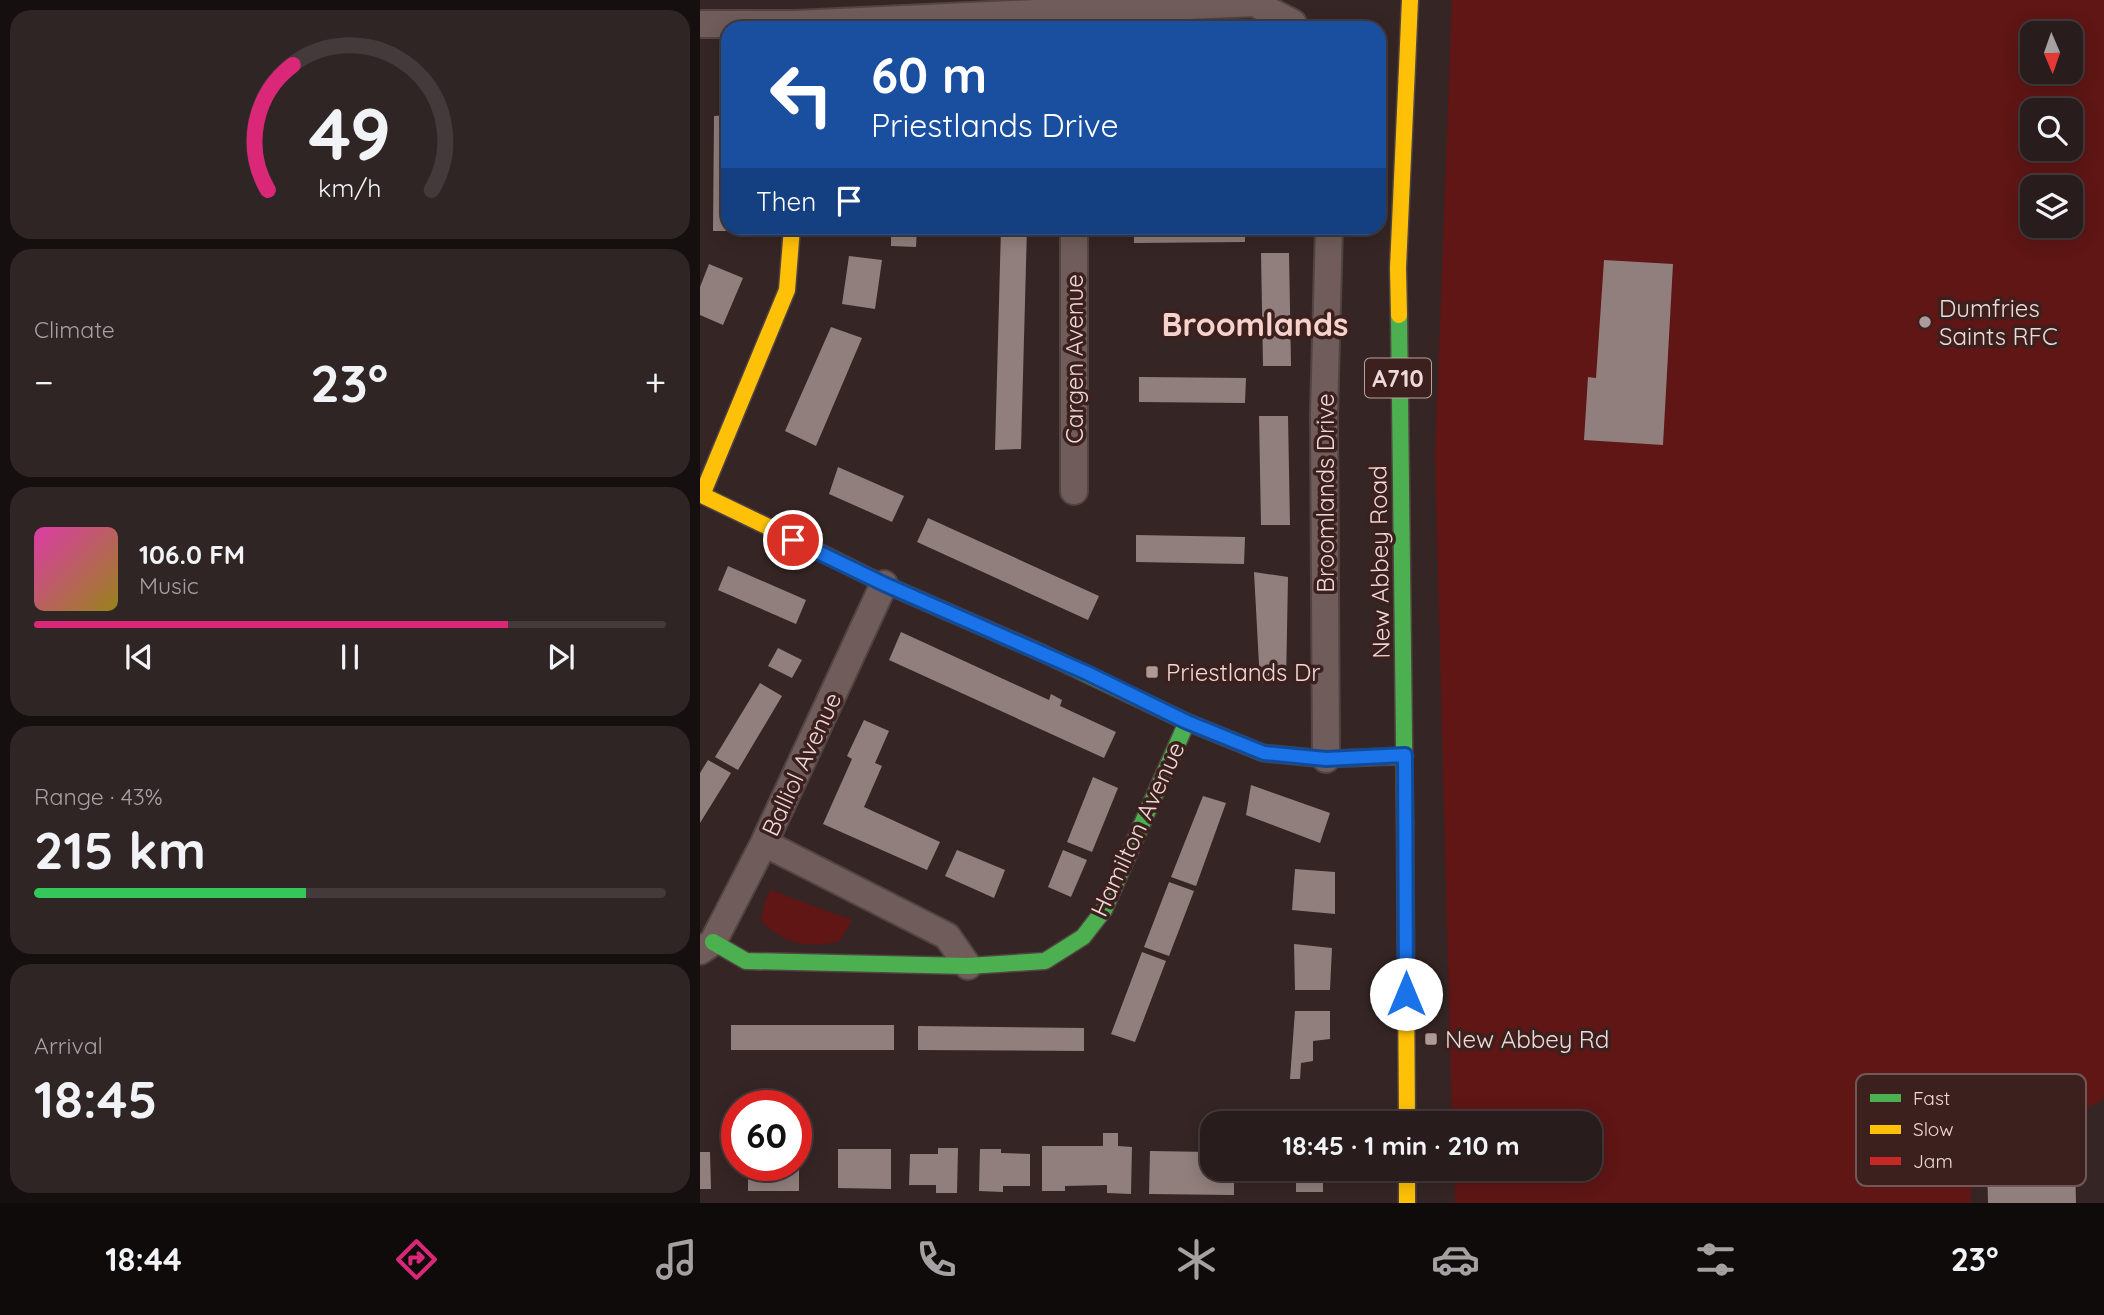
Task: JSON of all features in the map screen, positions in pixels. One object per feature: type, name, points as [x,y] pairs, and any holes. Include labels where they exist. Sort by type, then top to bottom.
[{"type":"street","name":"New Abbey Road","points":[[1407,1111],[1398,268],[1410,0]]},
{"type":"street","points":[[995,21],[1075,19],[1174,3],[1254,3],[1289,21]]},
{"type":"street","points":[[700,24],[721,24]]},
{"type":"street","points":[[791,235],[787,290],[702,495],[884,584],[1087,673],[1187,722],[1264,753],[1326,759],[1405,755]]},
{"type":"street","name":"Cargen Avenue","points":[[1074,235],[1074,491]]},
{"type":"street","name":"Broomlands Drive","points":[[1326,759],[1324,414],[1329,235]]},
{"type":"street","name":"Balliol Avenue","points":[[707,946],[764,844],[884,584]]},
{"type":"street","name":"Hamilton Avenue","points":[[707,946],[746,961],[968,965],[1045,961],[1083,937],[1104,910],[1187,722]]},
{"type":"street","points":[[764,844],[947,936],[968,965]]},
{"type":"street","points":[[1407,1181],[1407,1203]]},
{"type":"shaded area","points":[[1452,0],[2104,0],[2103,1100],[2086,1108],[2086,1074],[1856,1074],[1856,1186],[1971,1186],[1971,1203],[1455,1203],[1454,1181],[1602,1181],[1602,1111],[1452,1111],[1435,457]]},
{"type":"shaded area","points":[[771,890],[852,920],[840,941],[807,944],[787,939],[761,920],[765,901]]},
{"type":"building","points":[[714,116],[721,116],[721,231],[713,231]]},
{"type":"building","points":[[891,235],[917,235],[916,247],[891,246]]},
{"type":"building","points":[[1001,235],[1027,235],[1021,449],[995,450]]},
{"type":"building","points":[[1134,235],[1245,235],[1245,242],[1134,243]]},
{"type":"building","points":[[1261,253],[1289,253],[1291,366],[1263,366]]},
{"type":"building","points":[[849,256],[882,260],[875,309],[842,304]]},
{"type":"building","points":[[1604,260],[1673,264],[1663,445],[1584,440],[1588,377],[1596,378]]},
{"type":"building","points":[[709,264],[743,278],[723,325],[700,315],[700,287]]},
{"type":"building","points":[[831,327],[862,338],[816,446],[785,431]]},
{"type":"building","points":[[1139,377],[1246,378],[1245,403],[1139,402]]},
{"type":"building","points":[[1259,416],[1288,416],[1290,525],[1261,525]]},
{"type":"building","points":[[838,467],[904,496],[892,522],[829,494]]},
{"type":"building","points":[[928,518],[1099,596],[1088,620],[917,542]]},
{"type":"building","points":[[1136,535],[1245,537],[1244,564],[1136,562]]},
{"type":"building","points":[[728,566],[806,600],[796,624],[718,590]]},
{"type":"building","points":[[1254,572],[1288,577],[1286,683],[1260,683]]},
{"type":"building","points":[[901,632],[1049,700],[1051,694],[1062,700],[1060,706],[1116,732],[1104,758],[889,660]]},
{"type":"building","points":[[778,648],[802,660],[792,678],[768,666]]},
{"type":"building","points":[[760,683],[782,696],[738,770],[715,757]]},
{"type":"building","points":[[864,720],[889,731],[875,763],[882,766],[864,807],[940,842],[927,870],[823,824],[852,759],[847,756]]},
{"type":"building","points":[[708,760],[731,773],[700,823],[700,773]]},
{"type":"building","points":[[1093,777],[1118,788],[1092,852],[1067,842]]},
{"type":"building","points":[[1251,785],[1330,813],[1320,843],[1246,815]]},
{"type":"building","points":[[1203,796],[1226,803],[1196,886],[1171,877]]},
{"type":"building","points":[[957,850],[1005,870],[994,898],[945,876]]},
{"type":"building","points":[[1063,850],[1087,860],[1071,897],[1048,887]]},
{"type":"building","points":[[1295,869],[1335,872],[1335,914],[1292,910]]},
{"type":"building","points":[[1169,882],[1194,891],[1169,956],[1144,947]]},
{"type":"building","points":[[1294,944],[1332,948],[1330,990],[1295,990]]},
{"type":"building","points":[[1142,952],[1166,961],[1135,1042],[1111,1034]]},
{"type":"building","points":[[1295,1011],[1330,1011],[1330,1039],[1313,1041],[1313,1061],[1301,1063],[1300,1079],[1290,1079]]},
{"type":"building","points":[[731,1025],[894,1025],[894,1050],[731,1050]]},
{"type":"building","points":[[918,1026],[1084,1028],[1084,1051],[918,1050]]},
{"type":"building","points":[[1103,1133],[1118,1133],[1118,1146],[1132,1147],[1131,1194],[1107,1193],[1107,1185],[1065,1186],[1065,1191],[1042,1191],[1042,1146],[1103,1146]]},
{"type":"building","points":[[938,1148],[958,1148],[957,1193],[936,1193],[936,1185],[909,1185],[910,1154],[938,1154]]},
{"type":"building","points":[[838,1149],[891,1149],[891,1189],[838,1188]]},
{"type":"building","points":[[980,1149],[1030,1154],[1030,1186],[1003,1186],[1003,1192],[979,1191]]},
{"type":"building","points":[[1150,1151],[1200,1152],[1200,1181],[1234,1181],[1234,1195],[1149,1194]]},
{"type":"building","points":[[700,1152],[710,1152],[711,1189],[700,1189]]},
{"type":"building","points":[[748,1181],[799,1181],[799,1191],[748,1191]]},
{"type":"building","points":[[1296,1181],[1323,1181],[1323,1192],[1296,1192]]},
{"type":"building","points":[[1988,1186],[2076,1186],[2076,1203],[1988,1203]]},
{"type":"traffic: fast","points":[[1399,315],[1405,823]]},
{"type":"traffic: fast","points":[[1042,653],[1187,722],[1263,753],[1326,759],[1405,756]]},
{"type":"traffic: fast","points":[[713,942],[746,961],[968,966],[1045,961],[1083,937],[1104,910],[1187,722]]},
{"type":"traffic: slow","points":[[1399,315],[1398,268],[1410,0]]},
{"type":"traffic: slow","points":[[785,535],[702,495],[787,290],[791,235]]},
{"type":"traffic: slow","points":[[1405,823],[1407,1111]]},
{"type":"traffic: slow","points":[[1407,1181],[1407,1203]]},
{"type":"traffic: jam","points":[[785,535],[884,584],[1042,653]]},
{"type":"place","name":"Dumfries Saints RFC","points":[[1925,322]]},
{"type":"place","name":"Priestlands Dr","points":[[1152,672]]},
{"type":"place","name":"New Abbey Rd","points":[[1431,1039]]},
{"type":"district","name":"Broomlands","points":[[1255,324]]},
{"type":"route","points":[[793,540],[884,584],[1087,673],[1187,722],[1264,753],[1326,759],[1405,755],[1406,994]]}]
